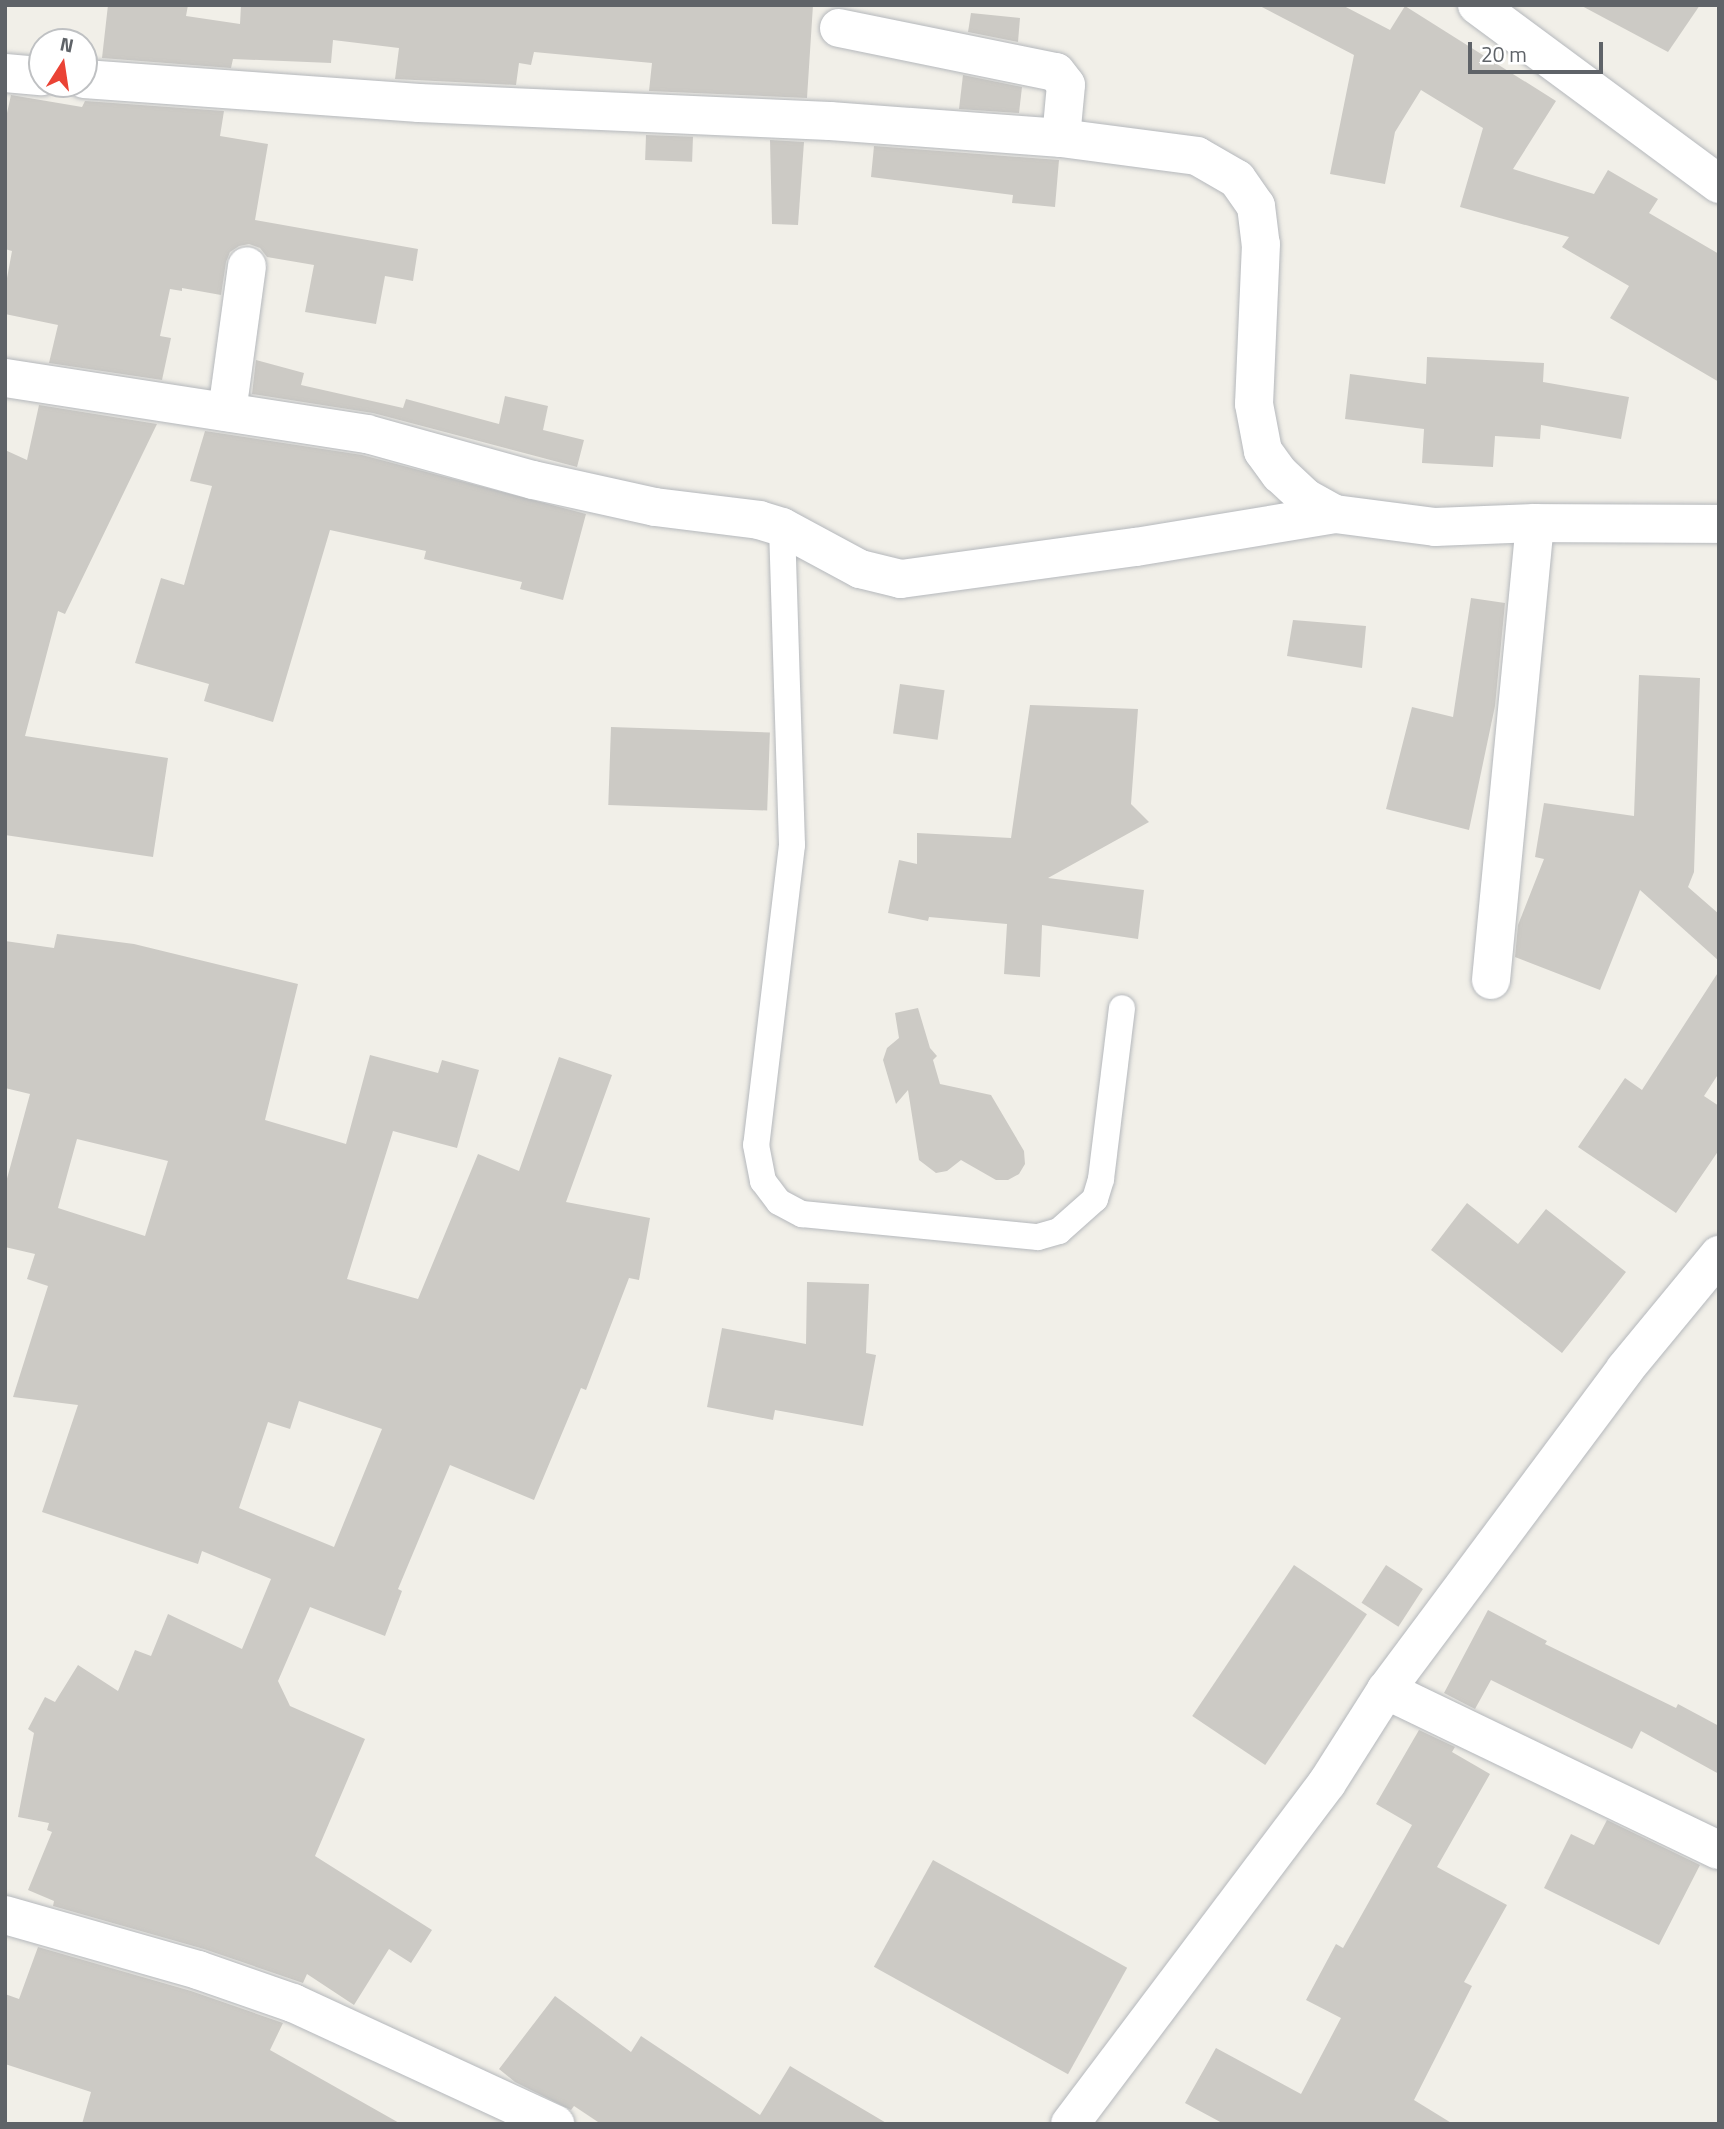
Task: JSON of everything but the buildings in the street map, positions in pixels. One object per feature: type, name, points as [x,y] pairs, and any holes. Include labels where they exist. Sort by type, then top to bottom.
[{"type":"street","points":[[1477,5],[1719,184]]},
{"type":"street","points":[[839,29],[1056,72],[1066,85],[1061,138]]},
{"type":"street","points":[[5,73],[28,75]]},
{"type":"street","points":[[98,80],[419,103],[830,121],[1061,138],[1197,156],[1237,179],[1256,206],[1261,243],[1254,404],[1263,451],[1280,474],[1306,498],[1335,514]]},
{"type":"street","points":[[227,412],[247,266]]},
{"type":"street","points":[[5,378],[367,434],[533,480],[655,507],[759,520],[782,527],[860,569],[901,579],[1136,547],[1335,514],[1436,527],[1535,523],[1719,524]]},
{"type":"street","points":[[1491,980],[1535,523]]},
{"type":"street","points":[[1070,2124],[1327,1783],[1386,1690],[1625,1369],[1719,1255]]},
{"type":"street","points":[[1386,1690],[1719,1850]]},
{"type":"street","points":[[5,1915],[198,1970],[293,2003],[555,2124]]},
{"type":"lane","points":[[782,527],[792,845],[756,1146],[762,1181],[779,1202],[802,1214],[1038,1237],[1059,1231],[1095,1199],[1101,1179],[1122,1008]]}]
